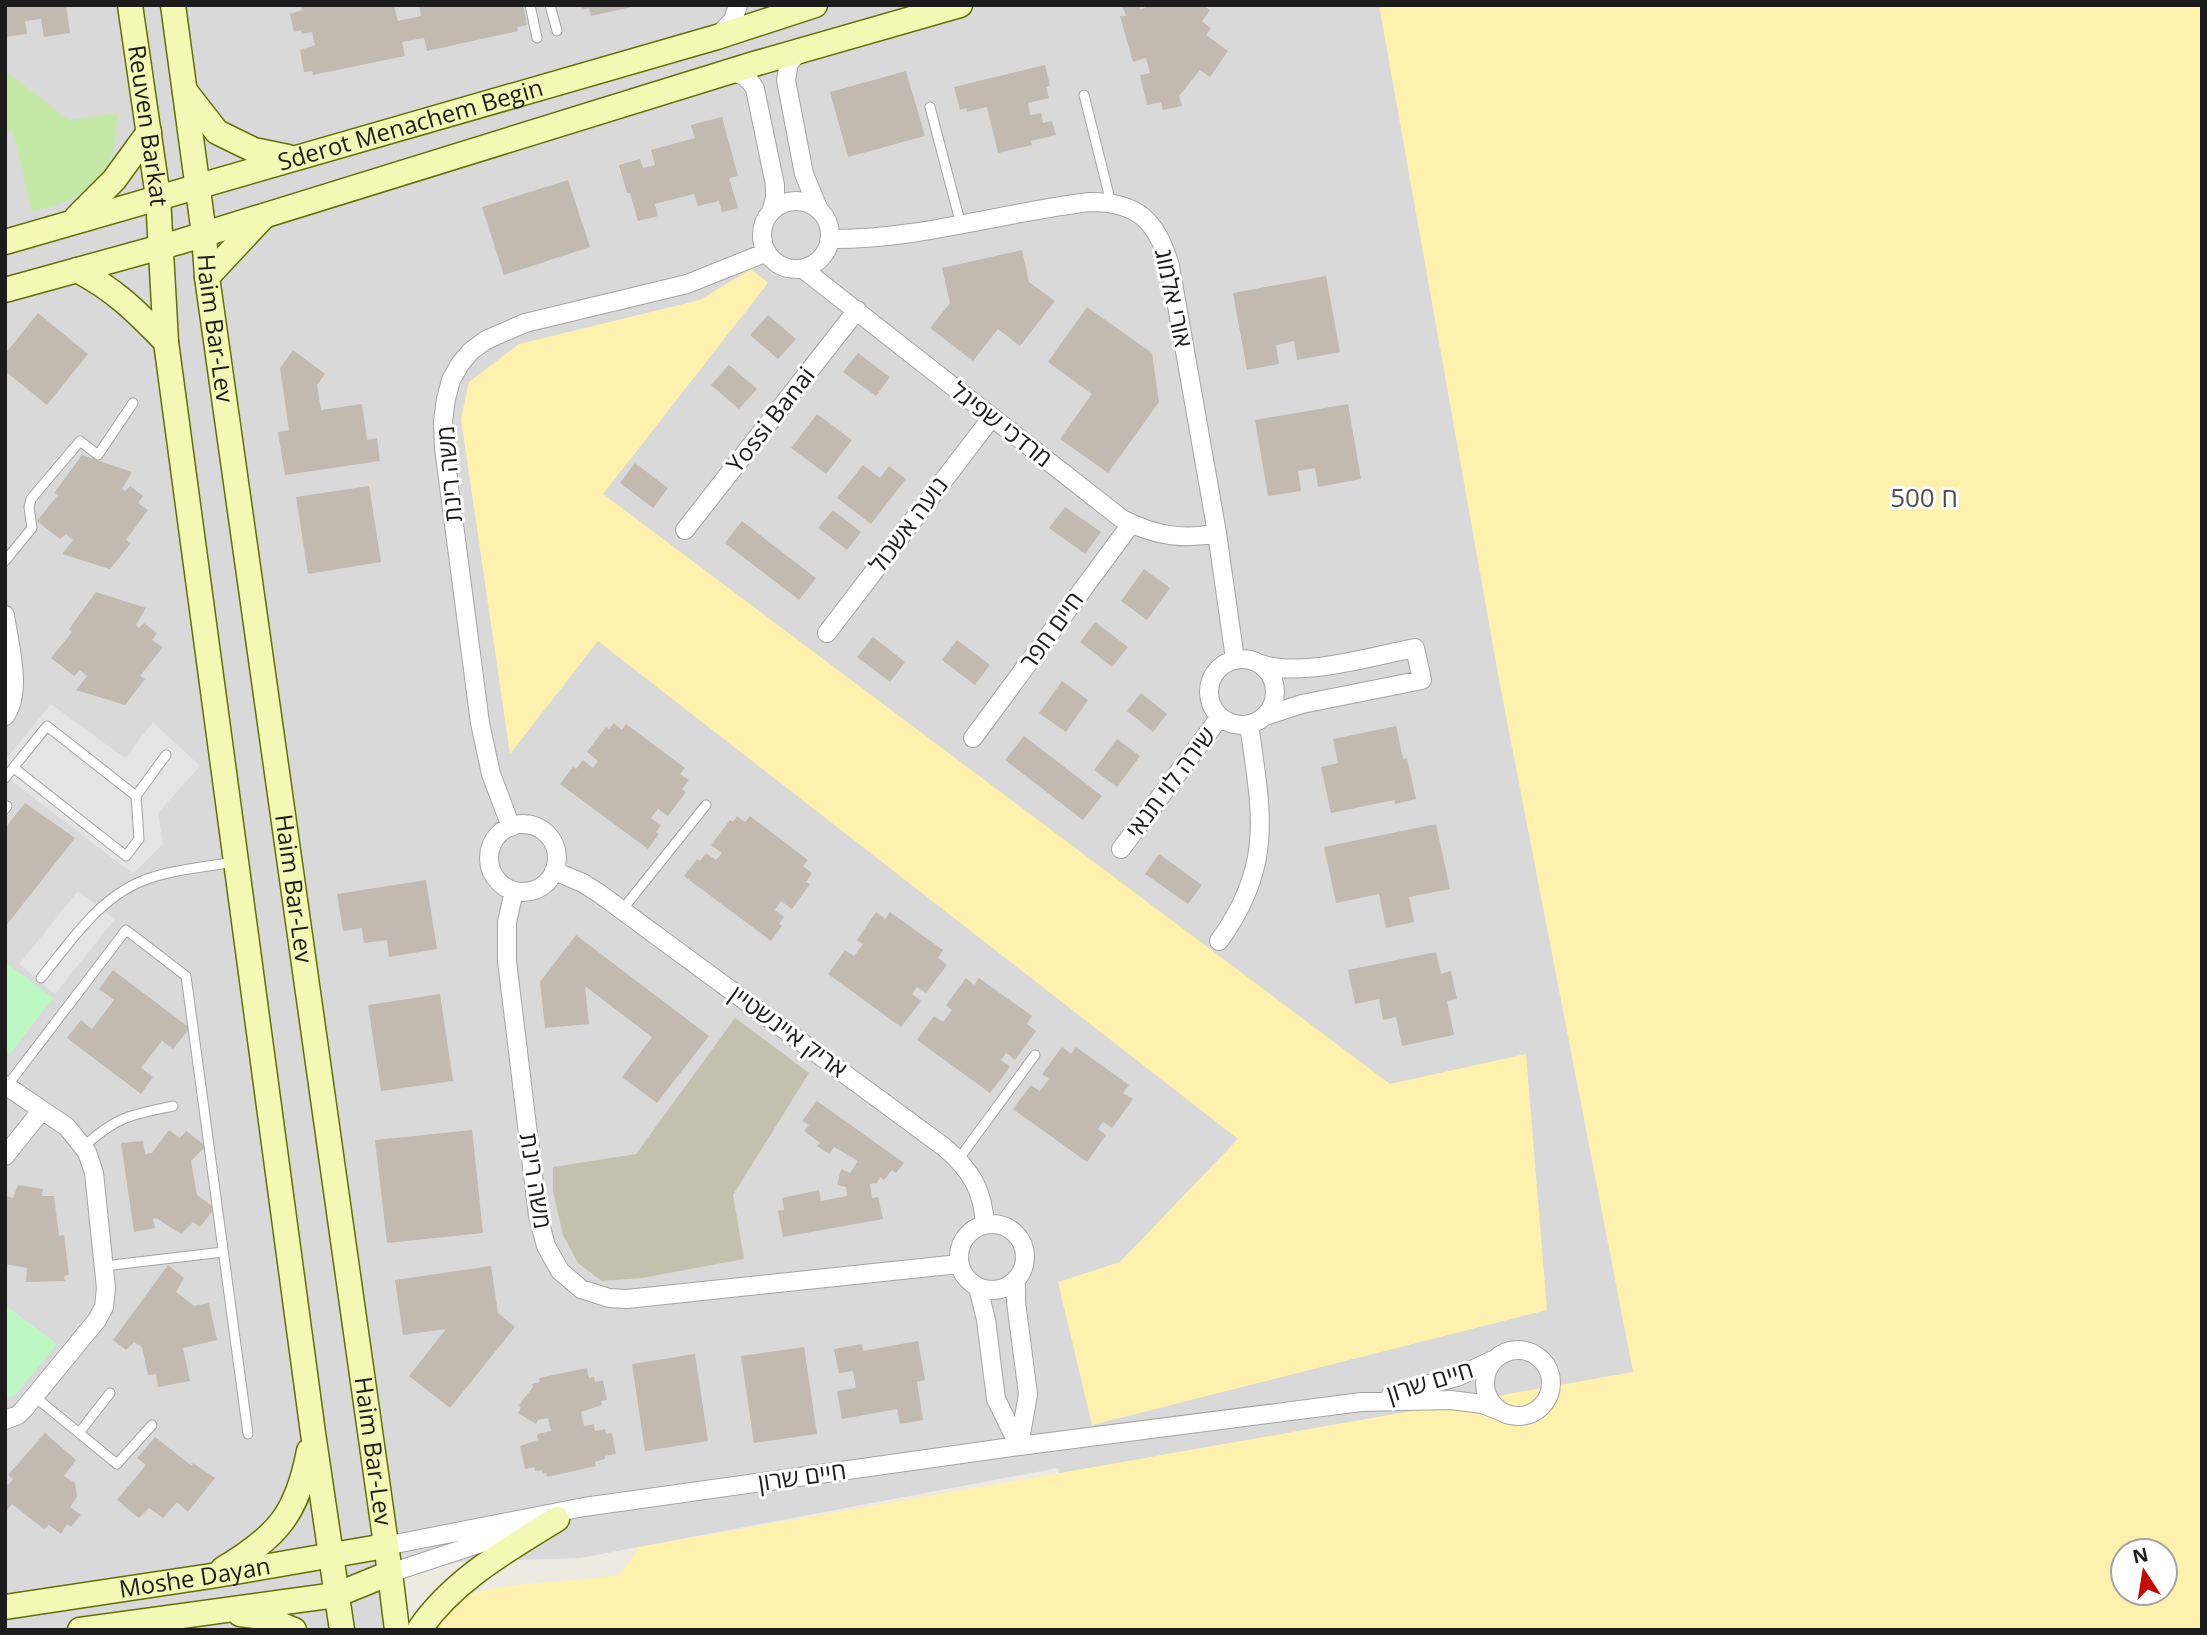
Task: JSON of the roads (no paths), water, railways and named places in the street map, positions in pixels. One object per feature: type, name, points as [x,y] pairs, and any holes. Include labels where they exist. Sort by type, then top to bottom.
[{"type":"street","name":"Reuven Barkat","points":[[130,5],[158,197],[161,246]]},
{"type":"street","name":"Reuven Barkat","points":[[173,5],[204,234]]},
{"type":"street","points":[[717,37],[730,24],[738,5]]},
{"type":"street","name":"Sderot Menachem Begin","points":[[5,242],[717,37],[815,5]]},
{"type":"street","name":"Sderot Menachem Begin","points":[[5,290],[204,234],[725,73],[960,5]]},
{"type":"street","points":[[725,73],[731,72],[745,77],[755,89],[775,188],[771,212],[762,231],[767,252],[782,266],[803,269],[822,258],[830,239],[828,223],[804,174],[786,80],[789,63],[800,51]]},
{"type":"street","points":[[183,88],[217,132],[254,150],[292,158]]},
{"type":"street","points":[[75,220],[114,180],[149,132]]},
{"type":"street","points":[[771,212],[779,205],[795,201],[806,202],[819,209]]},
{"type":"street","name":"אורי אלמוג","points":[[830,239],[883,238],[1071,204],[1111,203],[1132,209],[1150,223],[1166,254],[1217,533],[1236,659]]},
{"type":"street","name":"Sderot Menachem Begin","points":[[207,277],[265,215]]},
{"type":"street","name":"Haim Bar-Lev","points":[[204,234],[207,277],[397,1630]]},
{"type":"street","name":"Haim Bar-Lev","points":[[161,246],[166,342],[342,1630]]},
{"type":"street","name":"משה רינת","points":[[511,827],[492,774],[478,709],[444,448],[443,421],[451,380],[471,351],[504,331],[548,317],[687,284],[767,252]]},
{"type":"street","name":"מרדכי שפיגל","points":[[803,269],[1113,513],[1151,532],[1171,536],[1194,537],[1217,533]]},
{"type":"street","points":[[77,270],[100,282],[129,303],[166,342]]},
{"type":"street","name":"Yossi Banai","points":[[685,530],[857,310]]},
{"type":"street","name":"נועה אשכול","points":[[827,633],[992,417]]},
{"type":"street","name":"חיים חפר","points":[[973,738],[1131,524]]},
{"type":"street","points":[[5,615],[15,695],[5,716]]},
{"type":"street","points":[[1415,648],[1422,680],[1307,703],[1257,720],[1234,724],[1220,717],[1209,699],[1210,683],[1221,666],[1246,658],[1261,664],[1281,668],[1308,668],[1415,648]]},
{"type":"street","points":[[1219,941],[1248,892],[1259,850],[1261,819],[1257,720],[1273,705],[1276,690],[1272,675],[1261,664]]},
{"type":"street","name":"שירה לוי תנאי","points":[[1121,849],[1220,717]]},
{"type":"street","points":[[532,826],[546,833],[556,851],[554,871],[540,887],[525,892],[514,891],[497,880],[490,860],[495,840],[511,827],[532,826]]},
{"type":"street","name":"אריק איינשטיין","points":[[554,871],[583,883],[622,910],[958,1160],[984,1203],[985,1225]]},
{"type":"street","name":"משה רינת","points":[[514,891],[507,922],[507,961],[538,1216],[553,1259],[570,1281],[594,1294],[627,1299],[959,1264]]},
{"type":"street","points":[[5,1420],[18,1415],[34,1397],[100,1315],[106,1295],[94,1173],[84,1146],[67,1127],[6,1086]]},
{"type":"street","points":[[5,1156],[42,1110]]},
{"type":"street","points":[[985,1225],[1005,1227],[1020,1240],[1025,1261],[1016,1279],[1009,1286],[999,1289],[978,1287],[966,1278],[959,1264],[959,1253],[964,1239],[975,1228],[985,1225]]},
{"type":"street","points":[[1016,1279],[1016,1302],[1028,1394],[1019,1446]]},
{"type":"street","points":[[978,1287],[986,1320],[996,1399],[1019,1446]]},
{"type":"street","points":[[1511,1351],[1531,1353],[1544,1362],[1551,1381],[1546,1401],[1534,1412],[1514,1416],[1500,1411],[1487,1397],[1485,1383],[1486,1373],[1497,1358],[1511,1351]]},
{"type":"street","name":"חיים שרון","points":[[1361,1402],[1457,1377],[1497,1358]]},
{"type":"street","name":"חיים שרון","points":[[385,1546],[584,1507],[1019,1446],[1361,1402],[1451,1400],[1482,1404],[1500,1411]]},
{"type":"street","points":[[211,1576],[251,1553],[274,1533],[288,1514],[304,1480],[313,1433]]},
{"type":"street","name":"חיים שרון","points":[[390,1573],[584,1507]]},
{"type":"street","points":[[419,1630],[447,1597],[479,1568],[557,1518]]},
{"type":"street","name":"Moshe Dayan","points":[[5,1606],[211,1576],[385,1546]]},
{"type":"street","name":"Moshe Dayan","points":[[80,1630],[336,1595],[390,1573]]},
{"type":"street","points":[[215,1610],[263,1617],[295,1630]]},
{"type":"lane","points":[[530,5],[537,38]]},
{"type":"lane","points":[[550,5],[557,31]]},
{"type":"lane","points":[[1084,95],[1111,203]]},
{"type":"lane","points":[[930,107],[961,225]]},
{"type":"lane","points":[[5,561],[33,528],[29,507],[31,499],[80,441],[98,455],[133,403]]},
{"type":"lane","points":[[5,778],[47,726],[136,796]]},
{"type":"lane","points":[[14,768],[126,856],[139,839],[136,796],[166,755]]},
{"type":"lane","points":[[622,910],[706,805]]},
{"type":"lane","points":[[41,978],[99,909],[125,888],[160,875],[236,862]]},
{"type":"lane","points":[[6,1086],[126,930],[186,976],[248,1434]]},
{"type":"lane","points":[[958,1160],[1035,1055]]},
{"type":"lane","points":[[84,1146],[111,1123],[124,1116],[173,1106]]},
{"type":"lane","points":[[104,1266],[223,1252]]},
{"type":"lane","points":[[79,1433],[110,1393]]},
{"type":"lane","points":[[34,1397],[117,1464],[152,1425]]},
{"type":"district","name":"ח 500","points":[[1924,498]]}]
